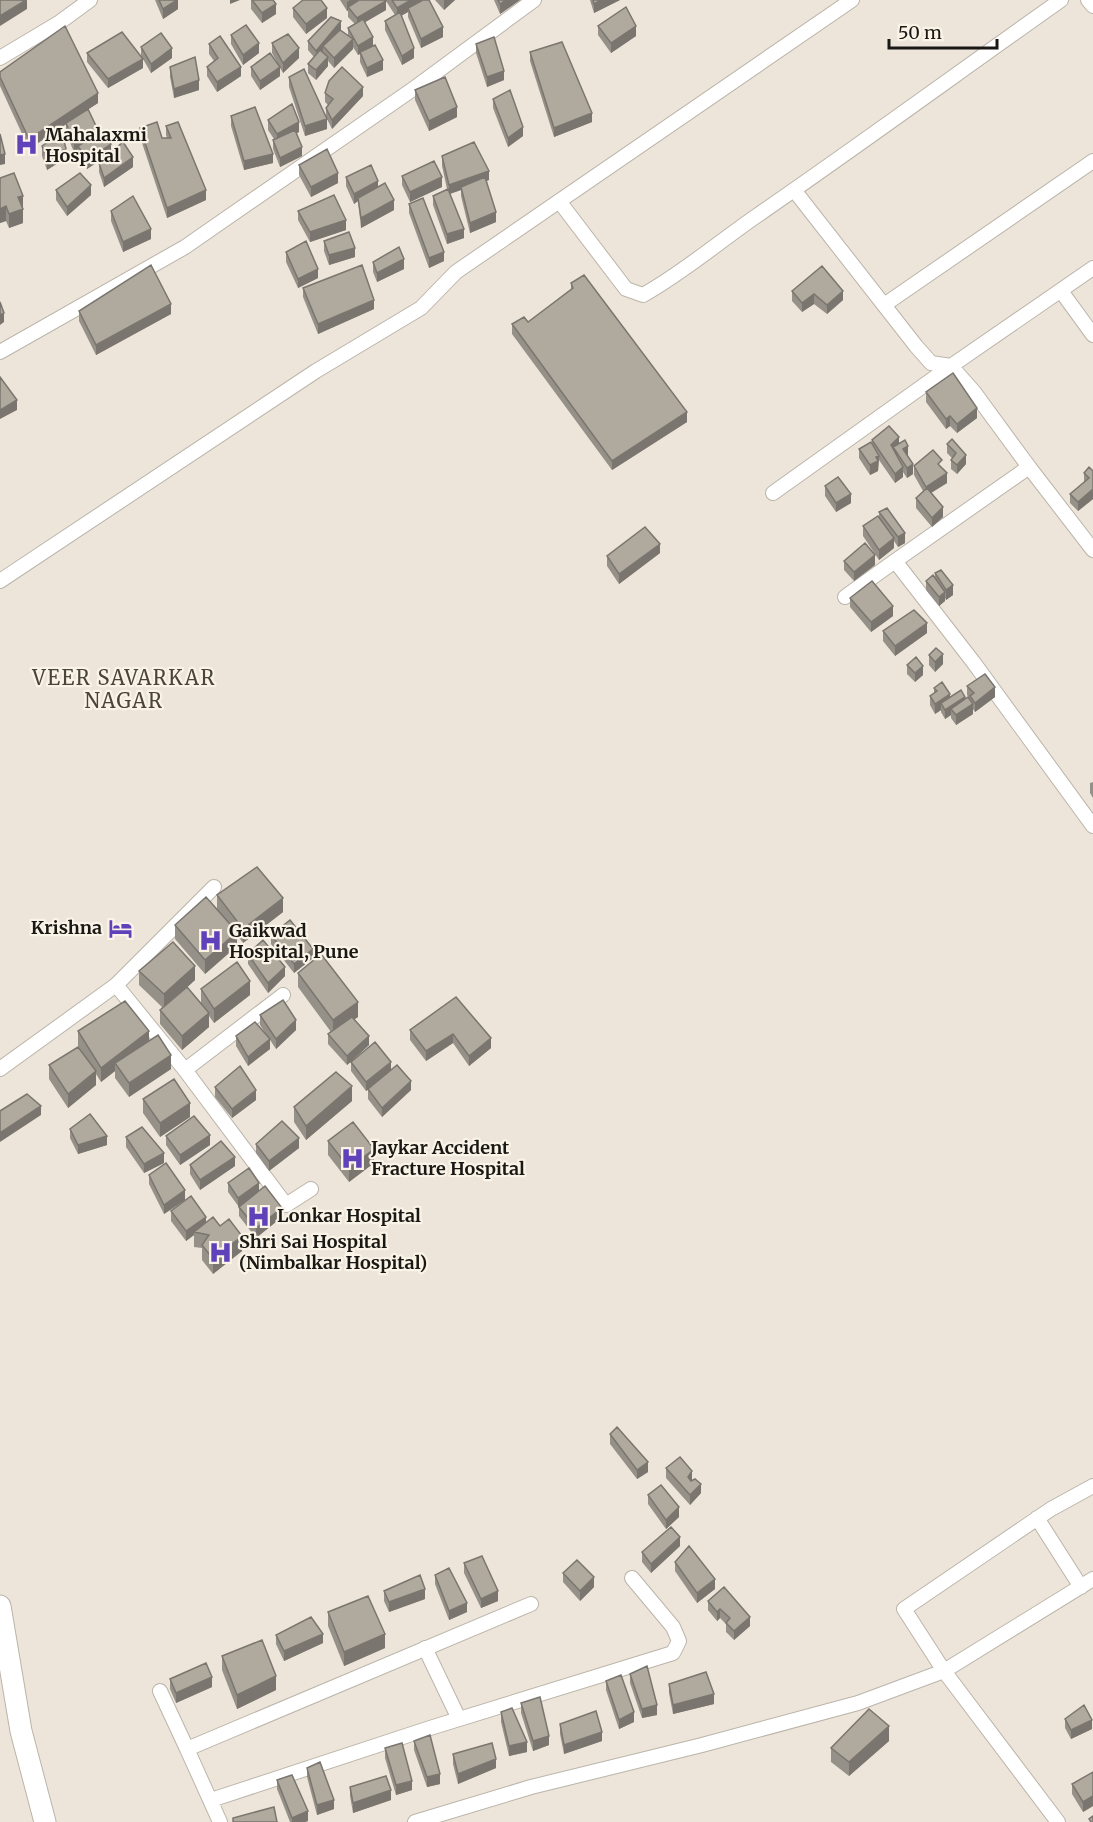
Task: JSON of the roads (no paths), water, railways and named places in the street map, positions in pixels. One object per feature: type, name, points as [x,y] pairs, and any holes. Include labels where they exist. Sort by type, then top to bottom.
[{"type":"highway","points":[[0,1606],[21,1731],[45,1822]]},
{"type":"street","points":[[0,58],[90,0]]},
{"type":"street","points":[[0,352],[185,247],[416,87],[534,0]]},
{"type":"street","points":[[0,581],[316,371],[422,308],[456,272],[852,0]]},
{"type":"street","points":[[559,201],[626,289],[643,295],[659,286],[1061,0]]},
{"type":"street","points":[[1088,0],[1093,6]]},
{"type":"street","points":[[884,304],[1093,161]]},
{"type":"street","points":[[794,190],[931,363],[951,366],[974,392],[1093,550]]},
{"type":"street","points":[[773,493],[1093,268]]},
{"type":"street","points":[[1061,291],[1093,335]]},
{"type":"street","points":[[846,597],[1029,467]]},
{"type":"street","points":[[895,561],[1093,826]]},
{"type":"street","points":[[0,1069],[116,985],[214,887]]},
{"type":"street","points":[[116,985],[185,1071],[286,1205],[311,1189]]},
{"type":"street","points":[[185,1071],[283,995]]},
{"type":"street","points":[[1058,1822],[944,1671],[904,1609],[1037,1518],[1093,1486]]},
{"type":"street","points":[[1037,1518],[1081,1587]]},
{"type":"street","points":[[211,1800],[459,1719],[673,1653],[679,1641],[672,1627],[632,1578]]},
{"type":"street","points":[[415,1822],[531,1787],[702,1745],[858,1703],[944,1671],[1093,1579]]},
{"type":"street","points":[[187,1749],[531,1604]]},
{"type":"street","points":[[425,1648],[459,1719]]},
{"type":"street","points":[[160,1691],[220,1822]]},
{"type":"place","name":"Mahalaxmi Hospital","points":[[27,145]]},
{"type":"place","name":"Krishna","points":[[120,928]]},
{"type":"place","name":"Gaikwad Hospital, Pune","points":[[211,941]]},
{"type":"place","name":"Jaykar Accident Fracture Hospital","points":[[353,1158]]},
{"type":"place","name":"Lonkar Hospital","points":[[259,1216]]},
{"type":"place","name":"Shri Sai Hospital (Nimbalkar Hospital)","points":[[221,1252]]},
{"type":"district","name":"VEER SAVARKAR NAGAR","points":[[124,690]]}]
